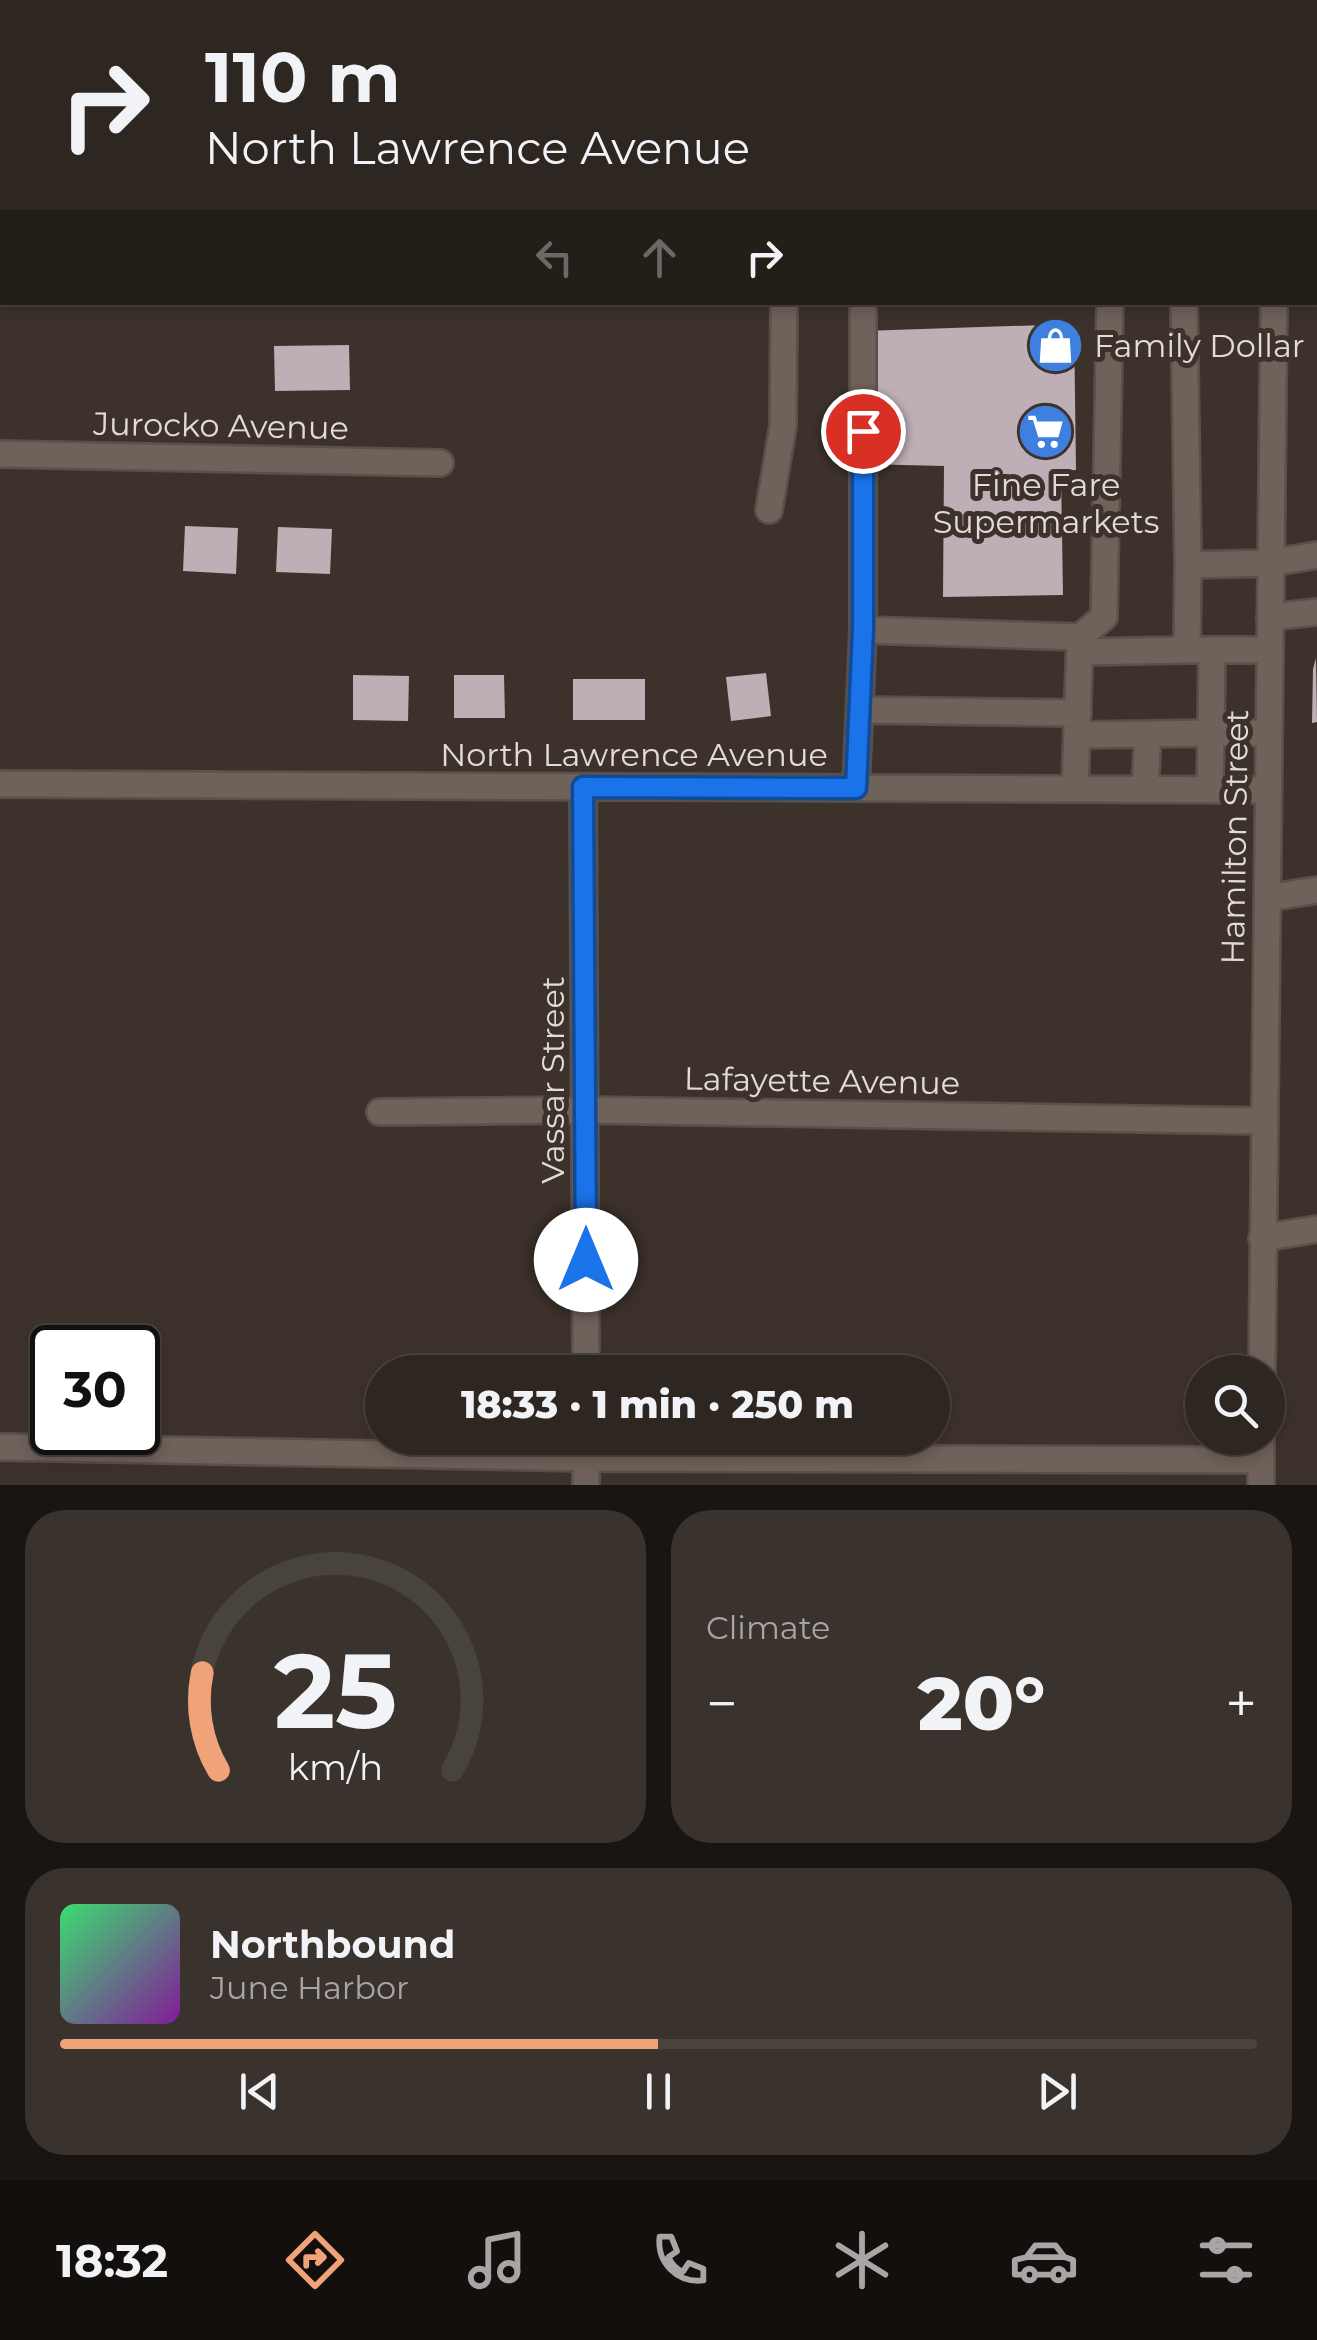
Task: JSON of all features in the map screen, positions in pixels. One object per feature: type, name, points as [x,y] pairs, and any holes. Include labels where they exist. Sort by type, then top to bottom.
[{"type":"street","points":[[770,510],[783,426],[784,305]]},
{"type":"street","points":[[856,788],[863,630],[864,305]]},
{"type":"street","points":[[1076,789],[1080,644],[1104,617],[1110,305]]},
{"type":"street","points":[[1184,305],[1188,565],[1212,734],[1210,788]]},
{"type":"street","name":"Hamilton Street","points":[[1262,1355],[1274,305]]},
{"type":"street","name":"Jurocko Avenue","points":[[0,454],[440,462]]},
{"type":"street","points":[[1188,565],[1271,563],[1317,554]]},
{"type":"street","points":[[1270,617],[1317,612]]},
{"type":"street","points":[[863,630],[1199,650],[1270,650]]},
{"type":"street","points":[[860,710],[1078,724],[1148,734],[1268,734]]},
{"type":"street","points":[[1146,790],[1148,734]]},
{"type":"street","name":"North Lawrence Avenue","points":[[0,784],[1268,790]]},
{"type":"street","name":"Vassar Street","points":[[583,787],[586,1355]]},
{"type":"street","points":[[1266,898],[1317,890]]},
{"type":"street","name":"Lafayette Avenue","points":[[380,1112],[586,1110],[1263,1121]]},
{"type":"street","points":[[1262,1238],[1317,1229]]},
{"type":"street","points":[[0,1447],[365,1448]]},
{"type":"street","points":[[586,1455],[586,1485]]},
{"type":"street","points":[[949,1455],[1261,1461]]},
{"type":"building","points":[[1074,324],[1076,470],[1061,471],[1063,595],[943,597],[944,466],[863,464],[863,331]]},
{"type":"building","points":[[349,345],[350,390],[275,391],[274,346]]},
{"type":"building","points":[[185,526],[238,528],[236,574],[183,571]]},
{"type":"building","points":[[278,527],[332,529],[330,574],[276,572]]},
{"type":"building","points":[[1316,658],[1317,722],[1312,723],[1313,669]]},
{"type":"building","points":[[766,673],[771,716],[731,721],[726,677]]},
{"type":"building","points":[[353,675],[409,676],[408,721],[353,720]]},
{"type":"building","points":[[454,675],[504,675],[505,718],[454,718]]},
{"type":"building","points":[[573,679],[645,679],[645,720],[573,720]]},
{"type":"place","name":"Family Dollar","points":[[1055,346]]},
{"type":"place","name":"Fine Fare Supermarkets","points":[[1046,431]]},
{"type":"route","points":[[586,1260],[583,787],[856,788],[863,630],[863,431]]}]
